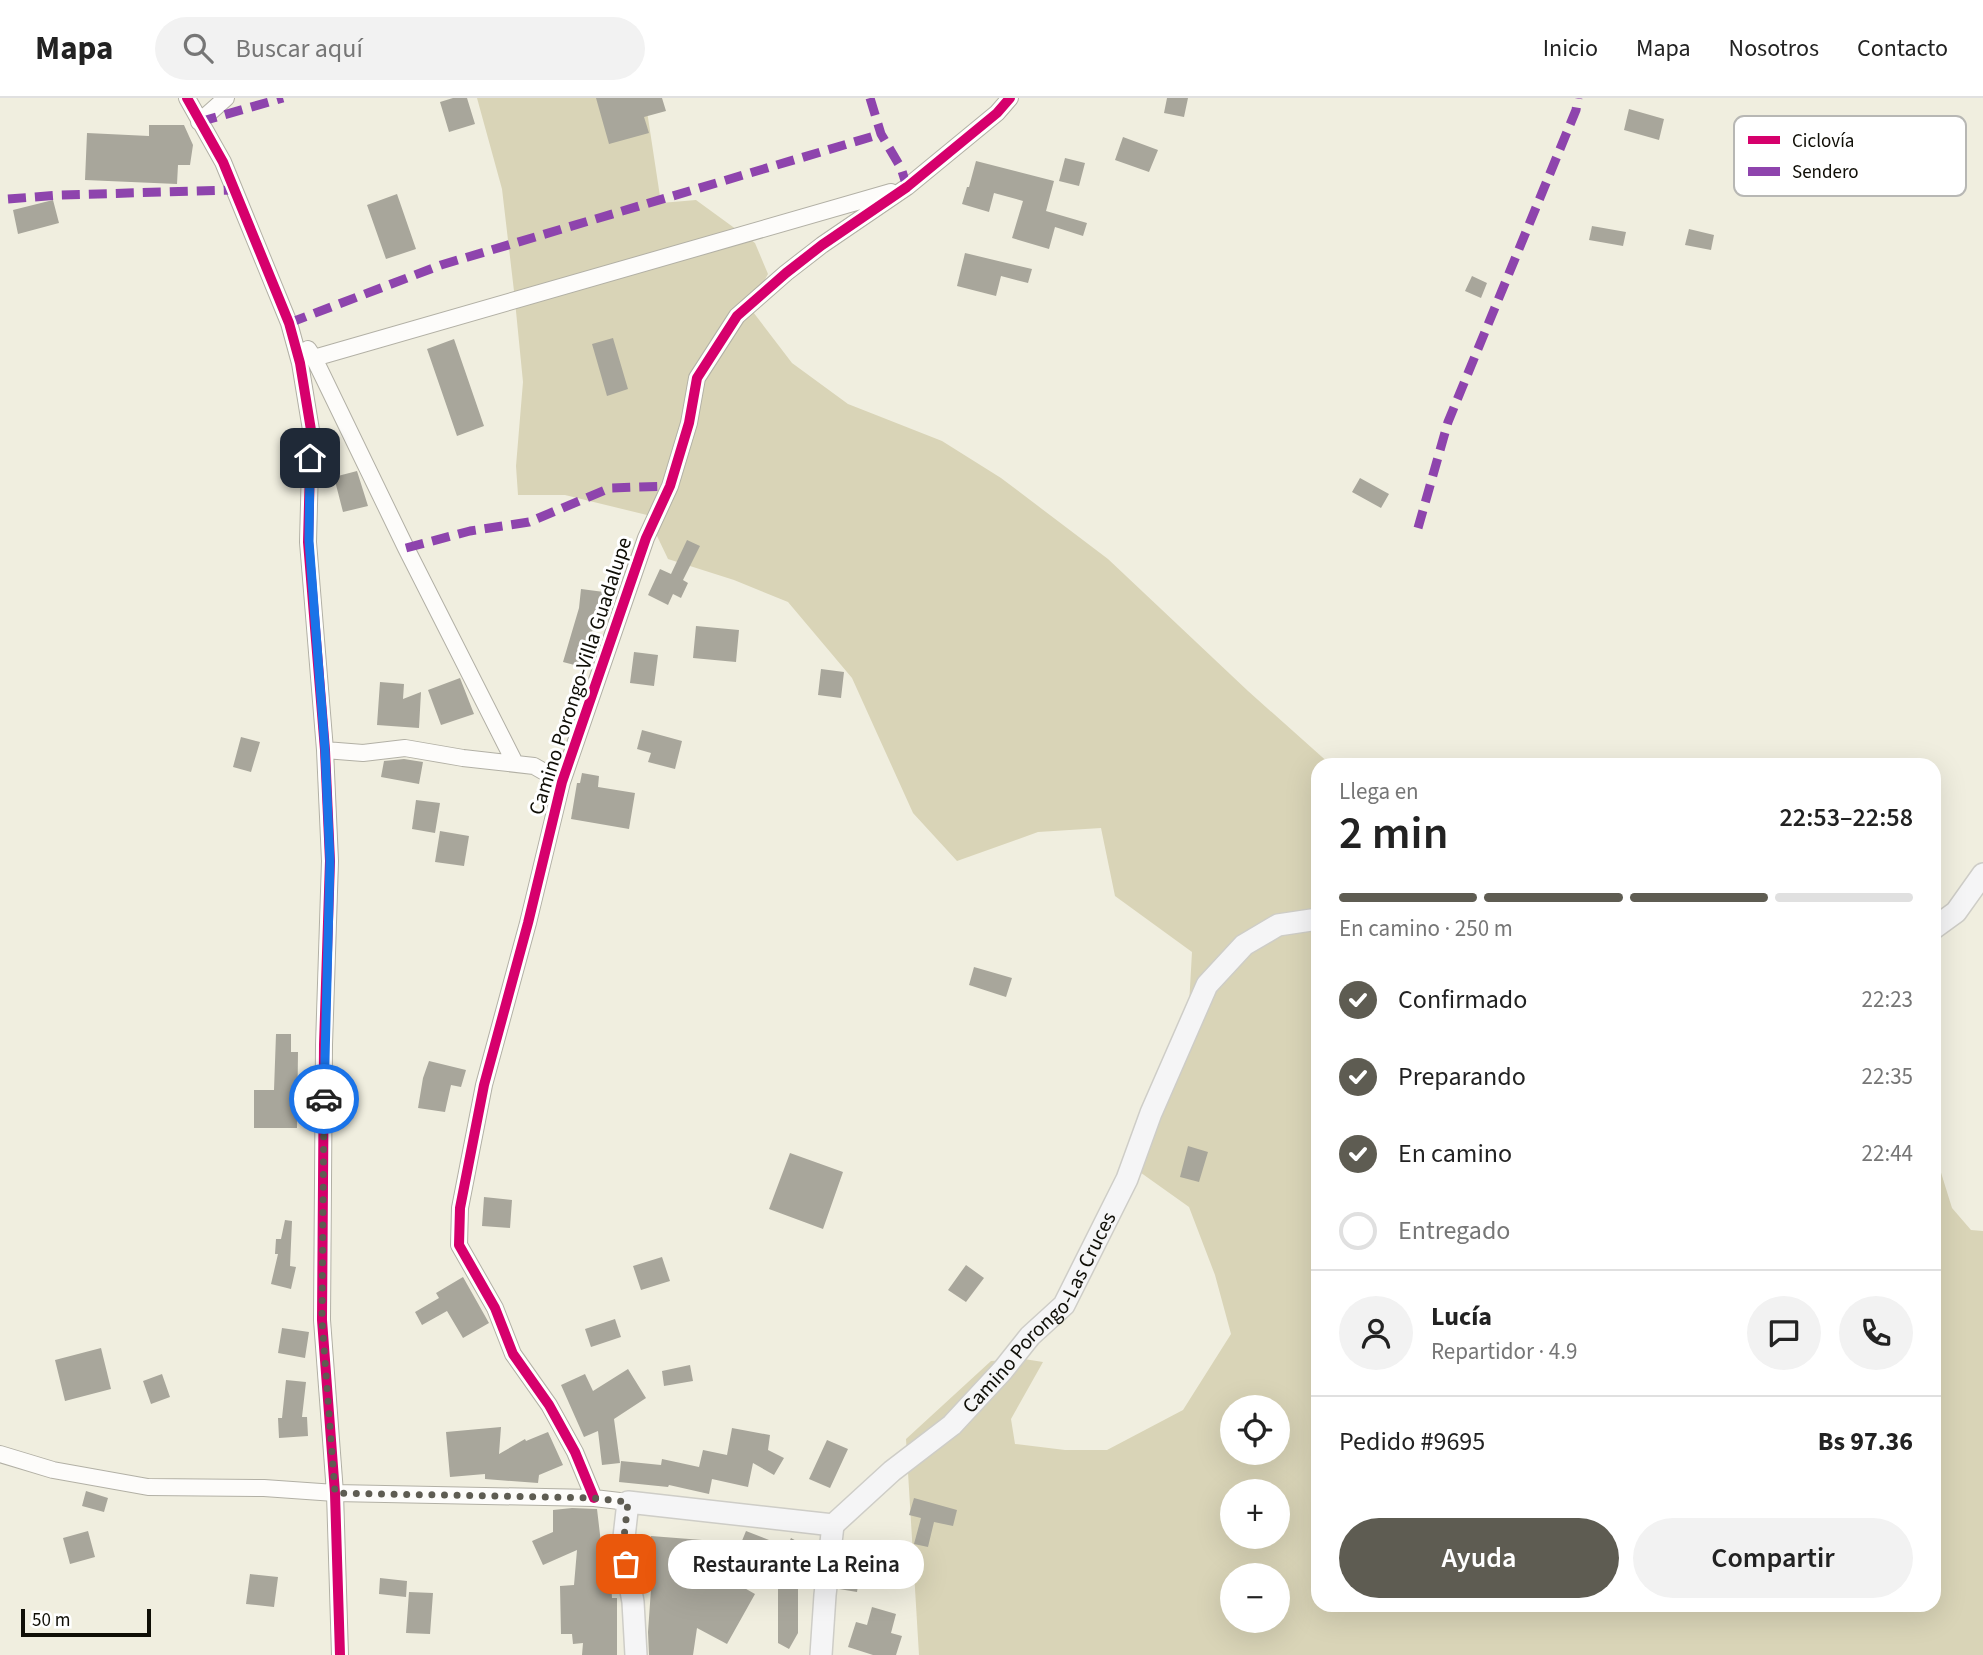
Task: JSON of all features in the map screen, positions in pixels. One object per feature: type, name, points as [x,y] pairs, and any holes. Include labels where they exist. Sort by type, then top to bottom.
[{"type":"main road","points":[[1941,923],[1956,912],[1983,874]]},
{"type":"main road","name":"Camino Porongo-Las Cruces","points":[[833,1525],[892,1471],[952,1425],[1003,1370],[1030,1335],[1064,1305],[1127,1180],[1151,1113],[1207,985],[1244,946],[1278,925],[1311,920]]},
{"type":"main road","points":[[636,1655],[633,1602],[623,1546],[628,1502],[833,1525],[821,1655]]},
{"type":"street","points":[[187,98],[223,162],[289,323],[300,363],[311,430],[309,541],[325,750],[330,861],[324,1045],[322,1320],[335,1493],[340,1655]]},
{"type":"street","points":[[199,122],[226,98]]},
{"type":"street","name":"Camino Porongo-Villa Guadalupe","points":[[594,1498],[575,1452],[549,1405],[513,1354],[495,1308],[459,1245],[460,1208],[484,1085],[562,782],[646,538],[670,486],[689,423],[697,378],[737,316],[813,252],[907,187],[997,113],[1010,98]]},
{"type":"street","points":[[314,358],[907,187]]},
{"type":"street","points":[[289,323],[314,358],[515,763]]},
{"type":"street","points":[[325,750],[363,753],[405,748],[534,766],[562,782]]},
{"type":"street","points":[[0,1454],[54,1471],[148,1487],[594,1498],[628,1502]]},
{"type":"shaded area","points":[[477,98],[645,98],[661,203],[696,200],[755,243],[768,274],[750,308],[792,363],[848,404],[942,441],[1001,478],[1108,559],[1323,758],[1311,758],[1311,1612],[1941,1612],[1941,1173],[1952,1208],[1971,1230],[1983,1231],[1983,1655],[919,1655],[906,1439],[991,1361],[1024,1359],[1043,1362],[1011,1419],[1015,1444],[1065,1450],[1107,1450],[1183,1410],[1231,1334],[1215,1275],[1189,1207],[1137,1170],[1186,1059],[1192,952],[1115,896],[1101,828],[1038,832],[957,861],[913,813],[852,678],[788,602],[734,580],[668,559],[647,515],[565,495],[518,495],[516,466],[523,382],[502,189]]},
{"type":"building","points":[[467,98],[475,124],[449,132],[440,102]]},
{"type":"building","points":[[596,98],[662,98],[666,111],[644,117],[649,133],[609,144]]},
{"type":"building","points":[[1167,98],[1188,98],[1184,117],[1164,113]]},
{"type":"building","points":[[1629,109],[1664,119],[1659,140],[1624,130]]},
{"type":"building","points":[[149,125],[184,125],[193,145],[190,165],[178,165],[177,184],[85,180],[87,133],[149,136]]},
{"type":"building","points":[[1123,137],[1158,150],[1149,172],[1115,160]]},
{"type":"building","points":[[1065,158],[1085,163],[1079,186],[1059,181]]},
{"type":"building","points":[[976,161],[1054,181],[1046,211],[1087,223],[1083,236],[1055,227],[1049,249],[1012,238],[1023,201],[994,193],[989,212],[962,204]]},
{"type":"building","points":[[397,194],[416,249],[386,259],[367,205]]},
{"type":"building","points":[[53,200],[59,223],[18,234],[13,210]]},
{"type":"building","points":[[1592,226],[1626,232],[1623,246],[1589,240]]},
{"type":"building","points":[[1689,229],[1714,235],[1711,250],[1685,245]]},
{"type":"building","points":[[965,253],[1032,269],[1028,283],[1001,276],[996,296],[957,286]]},
{"type":"building","points":[[1472,276],[1487,283],[1481,298],[1465,291]]},
{"type":"building","points":[[613,338],[628,389],[607,396],[592,344]]},
{"type":"building","points":[[454,339],[484,426],[457,436],[427,349]]},
{"type":"building","points":[[357,471],[368,506],[343,512],[334,477]]},
{"type":"building","points":[[1360,478],[1389,494],[1381,508],[1352,492]]},
{"type":"building","points":[[687,540],[700,546],[683,580],[688,583],[681,598],[673,594],[668,605],[648,595],[660,569],[671,574]]},
{"type":"building","points":[[581,589],[604,592],[602,609],[599,608],[582,667],[563,662],[579,608]]},
{"type":"building","points":[[696,626],[739,630],[736,662],[693,658]]},
{"type":"building","points":[[634,652],[658,655],[654,686],[630,683]]},
{"type":"building","points":[[821,669],[844,672],[841,698],[818,695]]},
{"type":"building","points":[[460,678],[474,714],[441,725],[428,690]]},
{"type":"building","points":[[380,682],[404,684],[403,699],[421,692],[419,728],[377,725]]},
{"type":"building","points":[[642,730],[682,741],[675,769],[648,762],[651,753],[637,749]]},
{"type":"building","points":[[241,737],[260,742],[251,772],[233,767]]},
{"type":"building","points":[[404,759],[423,762],[419,784],[381,777],[384,761]]},
{"type":"building","points":[[582,773],[599,776],[598,787],[635,793],[629,829],[571,819],[577,783],[580,783]]},
{"type":"building","points":[[416,800],[440,803],[435,833],[412,829]]},
{"type":"building","points":[[440,831],[469,836],[464,866],[435,862]]},
{"type":"building","points":[[974,967],[1012,978],[1006,997],[969,985]]},
{"type":"building","points":[[276,1034],[291,1034],[291,1052],[298,1052],[297,1128],[254,1128],[254,1090],[274,1090]]},
{"type":"building","points":[[429,1061],[466,1070],[461,1087],[451,1085],[445,1112],[418,1108]]},
{"type":"building","points":[[1188,1146],[1208,1152],[1199,1182],[1180,1177]]},
{"type":"building","points":[[790,1153],[843,1172],[823,1229],[769,1209]]},
{"type":"building","points":[[484,1197],[512,1200],[510,1228],[482,1226]]},
{"type":"building","points":[[285,1220],[292,1221],[290,1266],[296,1267],[291,1289],[271,1284],[278,1254],[275,1254],[276,1239],[281,1239]]},
{"type":"building","points":[[662,1257],[670,1281],[641,1290],[633,1266]]},
{"type":"building","points":[[966,1265],[984,1278],[966,1302],[948,1290]]},
{"type":"building","points":[[463,1277],[489,1323],[463,1338],[447,1311],[422,1325],[415,1312],[439,1298],[436,1293]]},
{"type":"building","points":[[615,1319],[621,1337],[591,1347],[585,1329]]},
{"type":"building","points":[[282,1328],[309,1332],[305,1358],[278,1353]]},
{"type":"building","points":[[101,1348],[111,1389],[65,1401],[55,1360]]},
{"type":"building","points":[[690,1365],[693,1381],[664,1386],[662,1371]]},
{"type":"building","points":[[628,1369],[646,1398],[614,1419],[620,1463],[602,1465],[598,1431],[584,1437],[561,1385],[585,1374],[593,1391]]},
{"type":"building","points":[[162,1374],[170,1397],[151,1404],[143,1381]]},
{"type":"building","points":[[286,1380],[306,1382],[302,1417],[307,1417],[308,1436],[279,1438],[278,1418],[282,1418]]},
{"type":"building","points":[[501,1427],[499,1454],[525,1439],[526,1441],[548,1432],[563,1465],[539,1475],[538,1483],[485,1479],[485,1474],[450,1477],[446,1432]]},
{"type":"building","points":[[732,1428],[770,1435],[768,1450],[784,1458],[774,1475],[753,1463],[748,1487],[712,1479],[709,1494],[669,1485],[619,1482],[621,1461],[661,1465],[662,1459],[699,1467],[703,1450],[727,1455]]},
{"type":"building","points":[[827,1440],[848,1449],[830,1488],[809,1479]]},
{"type":"building","points":[[86,1491],[108,1498],[104,1512],[82,1506]]},
{"type":"building","points":[[914,1498],[957,1510],[953,1526],[934,1522],[928,1547],[914,1544],[921,1518],[909,1515]]},
{"type":"building","points":[[597,1509],[601,1543],[610,1544],[609,1583],[612,1598],[617,1598],[617,1655],[582,1655],[583,1643],[573,1644],[572,1634],[561,1634],[560,1586],[574,1585],[577,1550],[543,1565],[532,1541],[553,1532],[553,1510]]},
{"type":"building","points":[[88,1531],[95,1557],[70,1564],[63,1538]]},
{"type":"building","points":[[746,1531],[787,1547],[791,1538],[811,1549],[800,1571],[778,1563],[778,1552],[774,1561],[739,1548]]},
{"type":"building","points":[[651,1536],[702,1540],[700,1567],[719,1568],[718,1573],[755,1594],[727,1644],[697,1628],[693,1655],[649,1655],[652,1575],[648,1575]]},
{"type":"building","points":[[842,1564],[861,1567],[857,1592],[839,1589]]},
{"type":"building","points":[[250,1574],[278,1577],[274,1607],[246,1604]]},
{"type":"building","points":[[778,1574],[798,1575],[798,1633],[789,1649],[778,1643]]},
{"type":"building","points":[[380,1578],[407,1581],[406,1597],[379,1594]]},
{"type":"building","points":[[409,1592],[433,1593],[430,1634],[406,1633]]},
{"type":"building","points":[[872,1607],[896,1614],[891,1633],[902,1636],[896,1655],[873,1655],[848,1647],[856,1622],[867,1625]]},
{"type":"marked path","points":[[199,122],[283,98]]},
{"type":"marked path","points":[[870,98],[881,134],[901,168],[907,187]]},
{"type":"marked path","points":[[1418,528],[1448,422],[1576,110],[1578,98]]},
{"type":"marked path","points":[[289,323],[441,265],[881,134]]},
{"type":"marked path","points":[[8,199],[233,190]]},
{"type":"marked path","points":[[406,548],[470,531],[529,522],[610,488],[670,486]]},
{"type":"cycle path","points":[[187,98],[223,162],[289,323],[300,363],[311,430],[308,542],[325,750],[330,861],[324,1045],[322,1320],[335,1493],[340,1655]]},
{"type":"cycle path","points":[[594,1498],[575,1452],[549,1405],[513,1354],[495,1308],[459,1245],[460,1208],[484,1085],[528,923],[562,782],[646,538],[670,486],[689,423],[697,378],[737,316],[822,245],[907,187],[997,113],[1010,98]]},
{"type":"way so far","points":[[324,1099],[322,1320],[335,1493],[594,1498],[628,1502],[623,1546],[626,1564]]},
{"type":"place","name":"Restaurante La Reina","points":[[626,1564]]},
{"type":"route","points":[[310,458],[309,541],[325,750],[330,861],[324,1099]]}]
